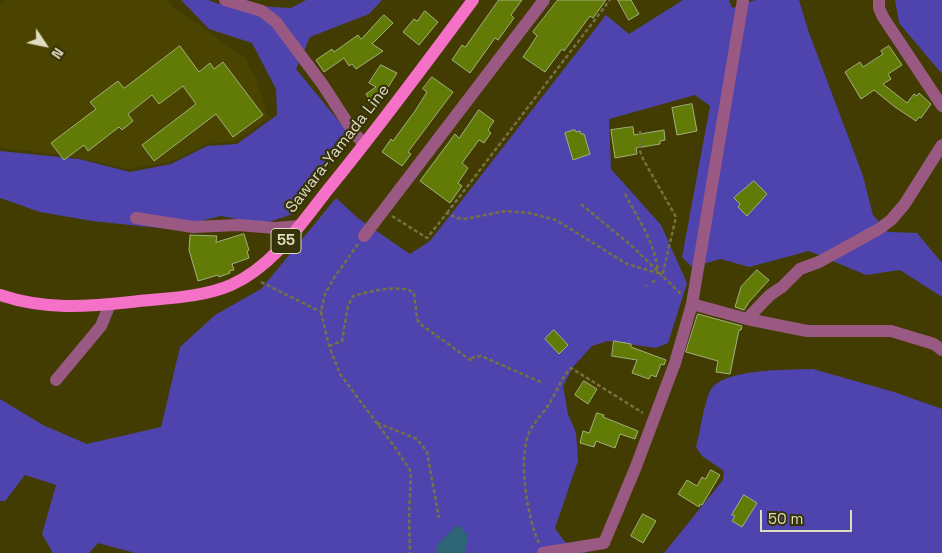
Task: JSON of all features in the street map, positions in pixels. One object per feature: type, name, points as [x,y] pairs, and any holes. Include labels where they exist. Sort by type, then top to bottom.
[{"type":"main road","name":"Sawara-Yamada Line","points":[[0,295],[19,302],[44,306],[77,307],[212,292],[248,276],[271,257],[299,226],[473,0]]},
{"type":"street","points":[[225,0],[262,11],[276,22],[323,85],[354,134],[364,144]]},
{"type":"street","points":[[362,238],[544,0]]},
{"type":"street","points":[[544,552],[604,543],[635,469],[675,363],[692,304],[743,0]]},
{"type":"street","points":[[879,0],[879,8],[883,17],[942,106]]},
{"type":"street","points":[[747,319],[770,295],[782,287],[800,269],[819,262],[879,229],[891,220],[904,205],[942,145]]},
{"type":"street","points":[[136,218],[193,227],[238,226],[276,228],[299,226]]},
{"type":"street","points":[[56,380],[101,326],[110,304]]},
{"type":"street","points":[[692,304],[747,319],[807,331],[891,331],[934,344],[942,350]]},
{"type":"path","points":[[383,210],[427,238],[610,0]]},
{"type":"path","points":[[640,131],[640,151],[643,159],[676,217],[662,277]]},
{"type":"path","points":[[625,194],[651,243],[658,272]]},
{"type":"path","points":[[581,204],[633,247],[692,304]]},
{"type":"path","points":[[446,212],[464,219],[504,211],[529,213],[556,220],[628,264],[658,272]]},
{"type":"path","points":[[362,238],[325,294],[321,312],[329,346],[340,374],[411,472],[410,553]]},
{"type":"path","points":[[248,276],[321,312]]},
{"type":"path","points":[[329,346],[342,341],[348,306],[353,296],[376,290],[408,290],[414,294],[419,323],[473,362]]},
{"type":"path","points":[[471,358],[481,356],[542,383]]},
{"type":"path","points":[[544,552],[538,541],[529,507],[526,491],[525,452],[529,433],[551,401],[563,376],[571,368],[628,405],[653,418]]},
{"type":"path","points":[[376,422],[417,440],[427,452],[439,518]]},
{"type":"shaded area","points":[[4,0],[168,0],[173,7],[245,58],[257,82],[268,118],[235,141],[206,144],[169,162],[129,169],[75,157],[0,147],[0,4]]},
{"type":"shaded area","points":[[181,0],[208,0],[219,4],[291,8],[306,0],[382,0],[369,14],[310,37],[296,69],[351,136],[293,214],[263,224],[221,216],[168,229],[92,221],[40,212],[0,198],[0,151],[79,159],[130,172],[171,164],[207,146],[237,144],[277,115],[276,89],[252,43],[209,29]]},
{"type":"shaded area","points":[[683,0],[729,0],[732,8],[755,0],[799,0],[808,30],[863,176],[873,215],[888,232],[917,233],[942,263],[942,297],[900,270],[866,275],[809,251],[749,267],[721,259],[692,267],[682,257],[710,106],[695,95],[609,119],[611,169],[661,225],[687,283],[668,343],[656,348],[608,341],[592,346],[573,367],[563,386],[568,414],[576,433],[578,461],[555,528],[564,541],[586,553],[135,553],[98,543],[89,553],[53,553],[42,534],[56,485],[25,475],[5,501],[0,501],[0,399],[43,425],[87,444],[161,427],[180,347],[215,315],[261,289],[336,198],[359,219],[410,254],[430,241],[606,15],[629,34]]},
{"type":"shaded area","points":[[895,0],[942,0],[942,74],[899,23]]},
{"type":"shaded area","points":[[813,369],[894,392],[942,409],[942,553],[664,553],[723,480],[724,471],[702,456],[696,447],[710,391],[717,383],[741,374],[773,370]]},
{"type":"water","points":[[456,526],[461,527],[468,535],[465,553],[436,553],[437,545]]},
{"type":"building","points":[[499,0],[522,0],[511,15],[514,18],[498,40],[495,38],[470,73],[452,60],[462,45],[465,47]]},
{"type":"building","points":[[558,0],[606,0],[593,18],[590,16],[564,51],[562,49],[545,72],[523,57],[537,36],[533,32]]},
{"type":"building","points":[[618,0],[631,0],[639,14],[629,20]]},
{"type":"building","points":[[425,11],[438,22],[419,45],[403,32],[414,19],[417,21]]},
{"type":"building","points":[[384,15],[393,23],[372,44],[383,51],[356,69],[352,64],[349,66],[344,58],[324,72],[316,60],[332,49],[334,52],[358,35],[361,39]]},
{"type":"building","points":[[180,46],[199,72],[210,63],[214,69],[223,62],[263,115],[233,137],[216,114],[154,161],[142,145],[196,104],[183,86],[159,104],[152,95],[128,114],[133,121],[122,130],[119,127],[88,151],[84,145],[64,160],[51,143],[96,109],[90,102],[118,81],[124,88]]},
{"type":"building","points":[[889,46],[902,65],[888,74],[891,79],[883,84],[907,103],[914,94],[917,96],[919,93],[931,104],[921,118],[919,117],[916,121],[874,90],[861,99],[845,72],[860,62],[863,67],[883,54],[881,51]]},
{"type":"building","points":[[381,65],[397,73],[375,108],[366,94],[376,87],[369,83]]},
{"type":"building","points":[[432,77],[453,92],[408,152],[411,154],[402,166],[382,152],[391,139],[393,141],[415,111],[427,92],[423,89]]},
{"type":"building","points":[[692,104],[697,131],[677,135],[672,108]]},
{"type":"building","points":[[479,110],[494,121],[488,130],[491,133],[484,143],[479,140],[462,163],[468,168],[458,183],[462,186],[450,203],[420,181],[455,134],[459,138]]},
{"type":"building","points":[[633,127],[634,135],[664,130],[665,140],[660,141],[660,144],[636,148],[637,154],[615,158],[611,130]]},
{"type":"building","points":[[575,130],[584,134],[590,154],[573,160],[565,133]]},
{"type":"building","points":[[754,181],[767,194],[747,216],[738,207],[740,204],[734,198]]},
{"type":"building","points":[[244,234],[249,250],[247,251],[249,258],[232,264],[234,270],[229,271],[230,273],[198,281],[189,250],[190,235],[217,236],[216,242]]},
{"type":"building","points":[[757,270],[769,280],[744,310],[735,307],[741,287]]},
{"type":"building","points":[[698,314],[742,326],[741,330],[739,330],[730,374],[716,372],[718,361],[686,352]]},
{"type":"building","points":[[554,330],[568,345],[559,354],[545,339]]},
{"type":"building","points":[[614,341],[631,344],[631,347],[666,360],[664,365],[661,364],[656,377],[651,375],[649,379],[632,373],[637,360],[612,356]]},
{"type":"building","points":[[584,381],[597,389],[588,404],[575,395]]},
{"type":"building","points":[[597,413],[638,431],[635,439],[620,434],[615,448],[596,441],[594,447],[580,443],[583,431],[589,433]]},
{"type":"building","points":[[711,470],[720,475],[702,505],[700,504],[699,507],[678,494],[687,480],[697,486],[702,477],[705,479]]},
{"type":"building","points":[[744,495],[757,503],[742,527],[732,521],[735,516],[732,515]]},
{"type":"building","points":[[643,514],[656,521],[643,543],[631,536]]}]
